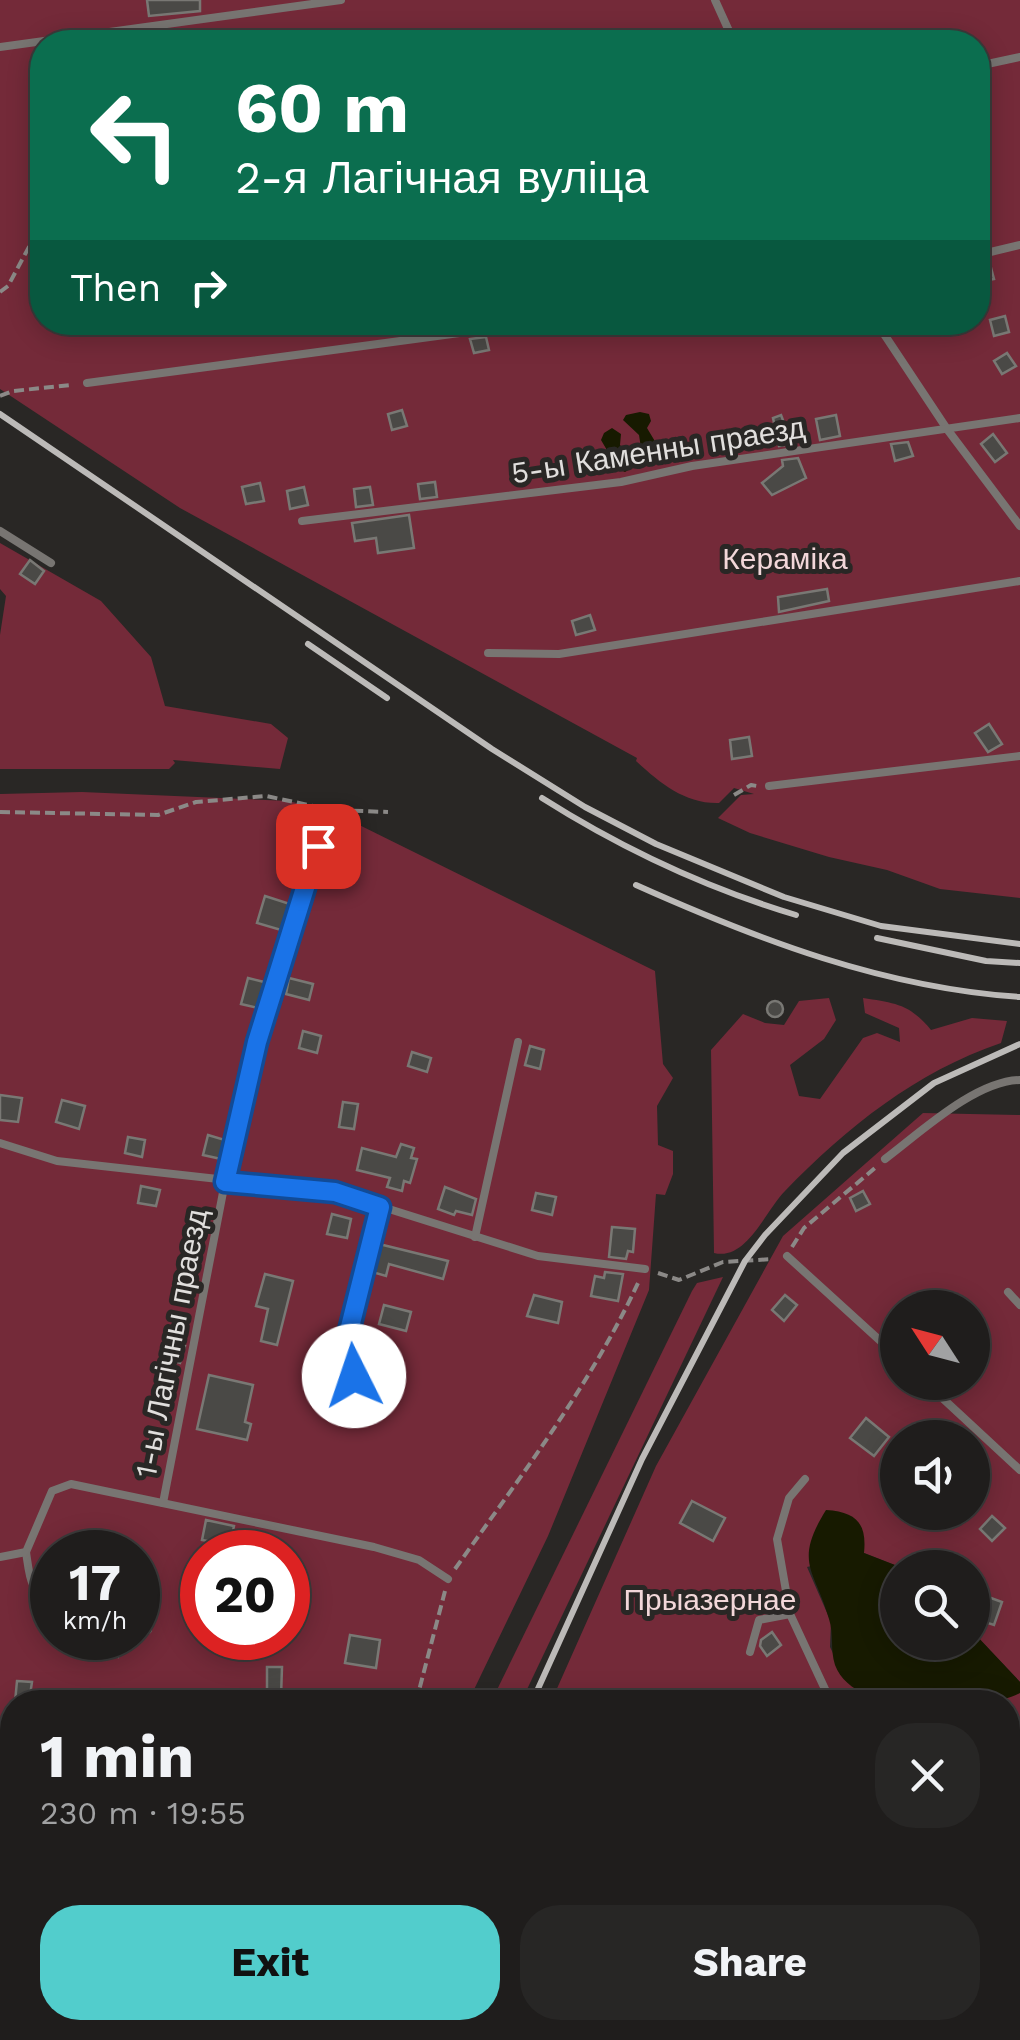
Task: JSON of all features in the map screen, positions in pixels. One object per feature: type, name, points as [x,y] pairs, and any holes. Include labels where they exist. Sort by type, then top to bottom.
[{"type":"lane","points":[[123,30],[341,0]]},
{"type":"lane","points":[[715,0],[729,30]]},
{"type":"lane","points":[[0,47],[30,43]]},
{"type":"lane","points":[[990,63],[1020,57]]},
{"type":"lane","points":[[990,252],[1020,245]]},
{"type":"lane","points":[[87,383],[445,335]]},
{"type":"lane","points":[[885,335],[947,429],[1020,526]]},
{"type":"lane","name":"5-ы Каменны праезд","points":[[302,522],[621,482],[692,466],[1020,418]]},
{"type":"lane","points":[[0,531],[50,563]]},
{"type":"lane","points":[[488,652],[559,654],[1020,581]]},
{"type":"lane","points":[[769,786],[1020,756]]},
{"type":"lane","name":"1-ы Лагічны праезд","points":[[163,1503],[225,1182],[257,1042],[318,846]]},
{"type":"lane","points":[[475,1237],[518,1042]]},
{"type":"lane","points":[[885,1159],[980,1091],[1000,1081],[1020,1080]]},
{"type":"lane","points":[[0,1143],[57,1160],[335,1192],[538,1256],[644,1269]]},
{"type":"lane","points":[[354,1376],[347,1364],[346,1343],[380,1207]]},
{"type":"lane","points":[[787,1256],[880,1341]]},
{"type":"lane","points":[[1008,1292],[1020,1305]]},
{"type":"lane","points":[[944,1400],[1020,1470]]},
{"type":"lane","points":[[805,1479],[789,1498],[777,1539],[790,1614],[825,1690]]},
{"type":"lane","points":[[30,1577],[26,1552],[52,1491],[71,1484],[374,1548],[419,1560],[448,1579]]},
{"type":"lane","points":[[0,1557],[26,1552]]},
{"type":"lane","points":[[750,1652],[759,1620],[790,1614]]},
{"type":"path","points":[[0,292],[8,286],[30,244]]},
{"type":"path","points":[[0,396],[13,391],[87,383]]},
{"type":"path","points":[[734,795],[751,785],[769,786]]},
{"type":"path","points":[[0,812],[158,816],[196,802],[266,796],[332,810],[388,812]]},
{"type":"path","points":[[318,846],[332,810]]},
{"type":"path","points":[[419,1690],[448,1579],[568,1407],[621,1320],[644,1269],[679,1280],[722,1262],[764,1262],[787,1256],[804,1228],[885,1159]]},
{"type":"green space","name":"Кераміка","points":[[0,0],[1020,0],[1020,898],[940,889],[887,870],[750,833],[718,818],[741,795],[754,794],[734,788],[719,803],[695,800],[674,791],[637,758],[180,508],[0,389]]},
{"type":"green space","points":[[0,543],[101,601],[151,657],[165,706],[271,724],[288,738],[280,769],[173,760],[175,763],[169,769],[0,769],[0,635],[6,596],[0,589]]},
{"type":"green space","points":[[82,792],[289,801],[339,815],[655,971],[663,1064],[673,1078],[657,1106],[658,1145],[673,1151],[673,1174],[665,1195],[656,1194],[649,1290],[548,1536],[474,1690],[0,1690],[0,794]]},
{"type":"green space","points":[[829,998],[836,1020],[824,1039],[790,1065],[799,1096],[820,1099],[863,1038],[877,1033],[900,1042],[899,1028],[865,1013],[863,998],[901,1006],[931,1030],[972,1018],[1007,1021],[1001,1043],[940,1069],[884,1104],[809,1167],[746,1242],[736,1250],[714,1253],[711,1050],[743,1014],[784,1025],[799,1001]]},
{"type":"green space","name":"Прыазернае","points":[[923,1113],[1020,1115],[1020,1682],[990,1650],[990,1550],[880,1550],[880,1559],[864,1553],[807,1567],[831,1622],[830,1647],[847,1682],[863,1690],[556,1690],[656,1466],[783,1236]]},
{"type":"green space","points":[[723,1277],[527,1690],[497,1690],[692,1291],[697,1283]]},
{"type":"shaded area","points":[[649,414],[647,428],[662,453],[659,460],[649,458],[641,448],[639,435],[623,420],[626,415]]},
{"type":"shaded area","points":[[612,428],[621,434],[620,445],[630,457],[632,468],[625,472],[618,469],[601,440]]},
{"type":"shaded area","points":[[826,1510],[845,1513],[858,1521],[864,1534],[864,1553],[880,1559],[880,1660],[990,1660],[990,1650],[1020,1682],[1020,1690],[852,1687],[835,1665],[830,1625],[810,1566],[811,1542]]},
{"type":"building","points":[[147,0],[200,0],[200,11],[149,16]]},
{"type":"building","points":[[1005,316],[1009,332],[994,336],[990,320]]},
{"type":"building","points":[[486,337],[489,350],[474,353],[470,339]]},
{"type":"building","points":[[1007,353],[1016,366],[1002,374],[994,361]]},
{"type":"building","points":[[402,410],[407,426],[392,430],[388,414]]},
{"type":"building","points":[[781,415],[792,444],[779,446],[773,418]]},
{"type":"building","points":[[836,415],[840,436],[820,440],[816,419]]},
{"type":"building","points":[[993,434],[1007,453],[995,462],[981,444]]},
{"type":"building","points":[[908,442],[913,456],[895,461],[891,444]]},
{"type":"building","points":[[798,458],[806,478],[772,495],[762,483],[783,466],[782,460]]},
{"type":"building","points":[[435,482],[437,497],[420,499],[418,484]]},
{"type":"building","points":[[260,483],[264,501],[246,504],[242,487]]},
{"type":"building","points":[[304,487],[308,505],[290,509],[287,491]]},
{"type":"building","points":[[370,487],[373,505],[356,507],[354,489]]},
{"type":"building","points":[[409,515],[414,548],[378,553],[376,538],[355,541],[352,523]]},
{"type":"building","points":[[30,560],[44,571],[35,584],[20,574]]},
{"type":"building","points":[[827,589],[829,601],[779,612],[778,597]]},
{"type":"building","points":[[590,615],[595,630],[576,635],[572,621]]},
{"type":"building","points":[[989,724],[1002,744],[988,752],[975,733]]},
{"type":"building","points":[[749,737],[752,756],[732,759],[730,740]]},
{"type":"building","points":[[265,896],[290,904],[281,930],[257,923]]},
{"type":"building","points":[[248,978],[264,982],[258,1008],[241,1004]]},
{"type":"building","points":[[289,978],[313,984],[309,1000],[286,994]]},
{"type":"building","points":[[775,1001],[783,1009],[775,1017],[767,1009]]},
{"type":"building","points":[[303,1031],[321,1036],[317,1053],[299,1048]]},
{"type":"building","points":[[530,1046],[544,1050],[540,1069],[525,1065]]},
{"type":"building","points":[[412,1052],[431,1058],[427,1072],[408,1066]]},
{"type":"building","points":[[0,1095],[22,1098],[18,1122],[0,1120]]},
{"type":"building","points":[[62,1100],[85,1106],[79,1129],[56,1122]]},
{"type":"building","points":[[343,1102],[358,1104],[354,1129],[339,1127]]},
{"type":"building","points":[[208,1135],[225,1140],[221,1159],[203,1155]]},
{"type":"building","points":[[128,1137],[145,1140],[142,1157],[125,1153]]},
{"type":"building","points":[[401,1144],[414,1148],[411,1158],[417,1159],[410,1183],[404,1181],[402,1191],[387,1187],[390,1178],[357,1170],[362,1148],[396,1157]]},
{"type":"building","points":[[141,1186],[160,1190],[156,1206],[138,1203]]},
{"type":"building","points":[[445,1187],[476,1199],[472,1215],[456,1211],[454,1215],[438,1209]]},
{"type":"building","points":[[863,1191],[870,1204],[856,1211],[850,1198]]},
{"type":"building","points":[[536,1193],[556,1197],[552,1215],[532,1210]]},
{"type":"building","points":[[332,1214],[351,1219],[347,1238],[327,1234]]},
{"type":"building","points":[[612,1227],[635,1229],[633,1252],[628,1251],[626,1259],[609,1257]]},
{"type":"building","points":[[379,1244],[448,1261],[443,1279],[389,1264],[386,1276],[372,1272]]},
{"type":"building","points":[[605,1272],[623,1274],[618,1301],[591,1296],[595,1276],[604,1278]]},
{"type":"building","points":[[265,1274],[293,1281],[277,1345],[261,1341],[268,1309],[256,1306]]},
{"type":"building","points":[[534,1295],[562,1302],[558,1323],[527,1316]]},
{"type":"building","points":[[785,1295],[797,1305],[784,1321],[772,1310]]},
{"type":"building","points":[[384,1305],[411,1312],[406,1331],[379,1324]]},
{"type":"building","points":[[170,1342],[185,1346],[180,1363],[165,1358]]},
{"type":"building","points":[[209,1375],[253,1385],[245,1422],[251,1424],[247,1440],[197,1429]]},
{"type":"building","points":[[348,1392],[373,1399],[366,1423],[341,1416]]},
{"type":"building","points":[[866,1418],[880,1430],[880,1448],[874,1456],[850,1438]]},
{"type":"building","points":[[152,1430],[166,1433],[163,1448],[149,1445]]},
{"type":"building","points":[[692,1501],[725,1518],[713,1541],[680,1523]]},
{"type":"building","points":[[990,1518],[1005,1528],[992,1541],[981,1530],[990,1530]]},
{"type":"building","points":[[206,1520],[234,1526],[233,1530],[204,1530]]},
{"type":"building","points":[[990,1598],[1002,1602],[994,1625],[990,1624]]},
{"type":"building","points":[[772,1632],[781,1645],[767,1656],[760,1646],[761,1640]]},
{"type":"building","points":[[350,1635],[380,1640],[376,1668],[345,1663]]},
{"type":"building","points":[[267,1667],[282,1667],[281,1690],[267,1690]]},
{"type":"building","points":[[17,1681],[32,1682],[31,1690],[16,1690]]},
{"type":"railway","points":[[0,414],[492,749],[585,807],[656,844],[784,897],[881,926],[1020,944]]},
{"type":"railway","points":[[308,644],[387,698]]},
{"type":"railway","points":[[542,798],[665,865],[796,915]]},
{"type":"railway","points":[[636,885],[823,958],[920,983],[1020,997]]},
{"type":"railway","points":[[877,938],[986,961],[1020,963]]},
{"type":"railway","points":[[537,1690],[642,1459],[745,1261],[843,1153],[934,1083],[1020,1044]]},
{"type":"route","points":[[318,846],[257,1042],[225,1182],[335,1192],[380,1207],[346,1343],[347,1364],[354,1376]]}]
